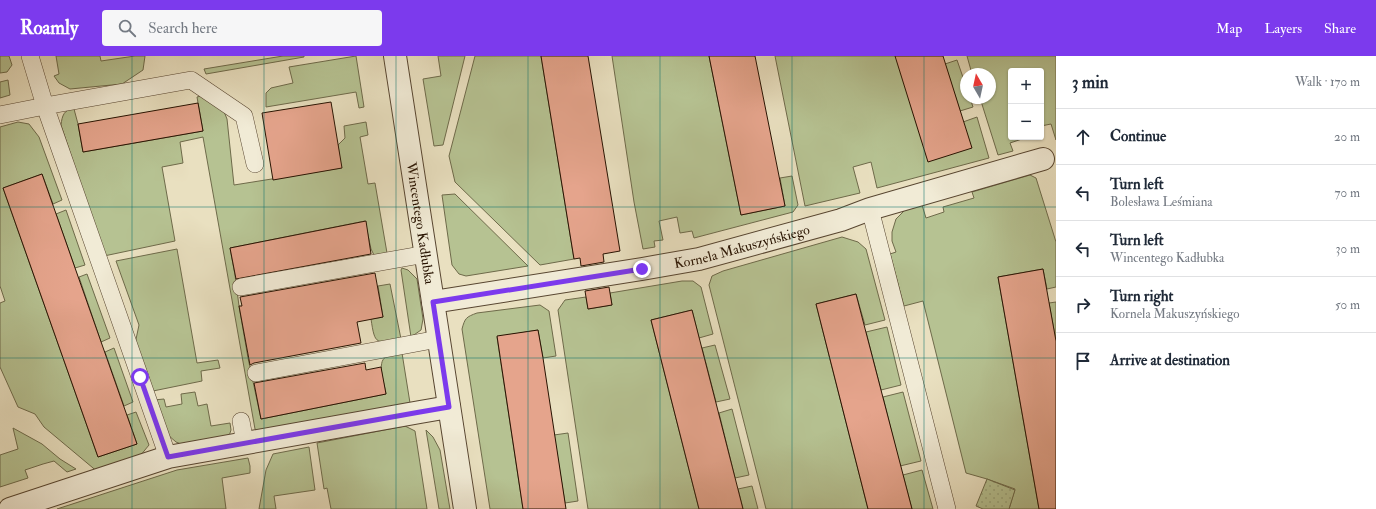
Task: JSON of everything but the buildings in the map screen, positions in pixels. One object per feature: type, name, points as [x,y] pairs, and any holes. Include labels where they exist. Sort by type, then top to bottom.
[{"type":"street","name":"Wincentego Kadłubka","points":[[395,56],[465,509]]},
{"type":"street","name":"Kornela Makuszyńskiego","points":[[433,302],[698,259],[840,220],[870,209],[1050,157]]},
{"type":"street","points":[[10,509],[168,457],[449,407]]},
{"type":"lane","points":[[30,56],[44,106],[168,457]]},
{"type":"lane","points":[[0,115],[191,80],[244,116],[254,164]]},
{"type":"lane","points":[[870,209],[947,509]]},
{"type":"lane","points":[[241,287],[426,254]]},
{"type":"lane","points":[[256,372],[438,339]]},
{"type":"lane","points":[[241,421],[245,443]]},
{"type":"green space","points":[[0,56],[9,56],[12,65],[7,72],[0,73]]},
{"type":"green space","points":[[56,56],[100,56],[101,61],[145,56],[143,70],[122,84],[70,89],[59,83],[54,76],[59,74]]},
{"type":"green space","points":[[283,56],[304,57],[206,74],[204,69]]},
{"type":"green space","points":[[356,56],[364,107],[359,108],[356,92],[266,107],[266,93],[271,88],[293,83],[289,67]]},
{"type":"green space","points":[[438,56],[465,56],[443,145],[434,146],[423,79],[441,76]]},
{"type":"green space","points":[[475,56],[541,56],[574,259],[540,265],[455,182],[449,156]]},
{"type":"green space","points":[[612,56],[709,56],[741,215],[785,206],[780,178],[792,176],[798,205],[793,212],[694,238],[692,231],[680,233],[677,217],[659,221],[663,240],[654,241],[655,247],[643,249],[634,202]]},
{"type":"green space","points":[[775,56],[895,56],[963,122],[977,117],[989,158],[877,188],[871,162],[853,167],[860,193],[805,206]]},
{"type":"green space","points":[[967,56],[1056,56],[1056,140],[1051,124],[1044,125],[1044,68],[1008,68],[1008,140],[1019,140],[1010,143],[1013,151],[998,155],[982,104],[996,104],[996,68],[970,68]]},
{"type":"green space","points":[[957,60],[960,69],[960,104],[972,104],[973,107],[960,111],[945,64]]},
{"type":"green space","points":[[8,80],[10,95],[0,98],[0,82]]},
{"type":"green space","points":[[201,96],[223,109],[227,119],[234,185],[341,168],[338,145],[345,138],[344,126],[366,122],[368,135],[360,137],[368,184],[375,183],[387,253],[374,255],[371,249],[365,221],[230,248],[248,358],[261,419],[386,394],[381,369],[383,360],[388,356],[402,353],[410,403],[260,433],[255,429],[203,137],[180,142],[183,163],[162,167],[175,241],[104,256],[61,125],[64,114],[68,110],[74,109],[83,152],[203,131],[197,97]]},
{"type":"green space","points":[[18,122],[29,124],[39,137],[62,200],[53,204],[42,174],[3,188],[98,457],[137,444],[127,415],[136,412],[149,445],[140,456],[99,473],[44,427],[35,414],[18,407],[0,367],[0,303],[5,301],[0,286],[0,127]]},
{"type":"green space","points":[[1030,175],[1036,178],[1056,242],[1056,287],[1047,289],[1043,269],[998,277],[1039,509],[1009,509],[1015,489],[966,473],[923,301],[904,306],[890,254],[896,252],[892,241],[892,232],[896,219],[906,209],[922,205],[926,218],[944,212],[943,207],[974,198],[972,192]]},
{"type":"green space","points":[[455,194],[528,266],[466,276],[459,274],[452,265],[442,195]]},
{"type":"green space","points":[[66,210],[85,265],[75,268],[56,214]]},
{"type":"green space","points":[[842,237],[858,242],[866,249],[885,320],[865,325],[856,294],[816,304],[868,509],[766,509],[709,285],[712,276],[723,271]]},
{"type":"green space","points":[[177,249],[197,363],[218,360],[220,368],[201,371],[202,381],[153,391],[135,344],[139,325],[116,261]]},
{"type":"green space","points":[[402,268],[408,270],[417,279],[423,319],[421,330],[411,337],[401,270]]},
{"type":"green space","points":[[87,274],[110,338],[101,342],[79,277]]},
{"type":"green space","points":[[682,281],[693,281],[701,287],[713,334],[699,338],[692,310],[651,320],[699,509],[588,509],[558,310],[565,300],[586,297],[588,309],[612,305],[610,293]]},
{"type":"green space","points":[[390,284],[401,339],[382,342],[378,341],[374,334],[371,319],[383,317],[378,286]]},
{"type":"green space","points":[[1056,302],[1056,341],[1049,303]]},
{"type":"green space","points":[[540,305],[549,311],[556,356],[543,358],[538,330],[497,337],[523,509],[490,509],[462,329],[466,318],[477,313]]},
{"type":"green space","points":[[887,327],[901,385],[881,390],[866,332]]},
{"type":"green space","points":[[715,345],[730,399],[716,402],[702,348]]},
{"type":"green space","points":[[114,348],[133,402],[124,406],[105,352]]},
{"type":"green space","points":[[195,392],[198,406],[207,404],[211,426],[230,423],[231,430],[229,436],[186,446],[176,442],[168,435],[154,400],[164,399],[166,407],[182,404],[181,394]]},
{"type":"green space","points":[[903,392],[921,461],[900,466],[883,397]]},
{"type":"green space","points":[[732,409],[749,475],[735,478],[719,413]]},
{"type":"green space","points":[[405,426],[415,431],[427,509],[331,509],[327,488],[324,489],[317,443]]},
{"type":"green space","points":[[13,428],[42,444],[60,459],[76,469],[67,472],[54,461],[25,470],[28,478],[0,487],[0,455],[18,449]]},
{"type":"green space","points":[[426,430],[433,437],[440,450],[450,509],[439,509]]},
{"type":"green space","points":[[568,433],[578,501],[565,503],[554,435]]},
{"type":"green space","points":[[309,447],[315,490],[274,496],[276,509],[259,509],[266,470],[273,454]]},
{"type":"green space","points":[[248,458],[250,473],[222,478],[226,509],[57,509],[177,470]]},
{"type":"green space","points":[[922,470],[933,509],[912,509],[903,475]]},
{"type":"green space","points":[[987,479],[1015,490],[1009,509],[983,509],[976,506]]},
{"type":"green space","points":[[752,486],[758,509],[743,509],[738,489]]},
{"type":"route","points":[[140,377],[168,457],[449,407],[433,302],[642,269]]}]
